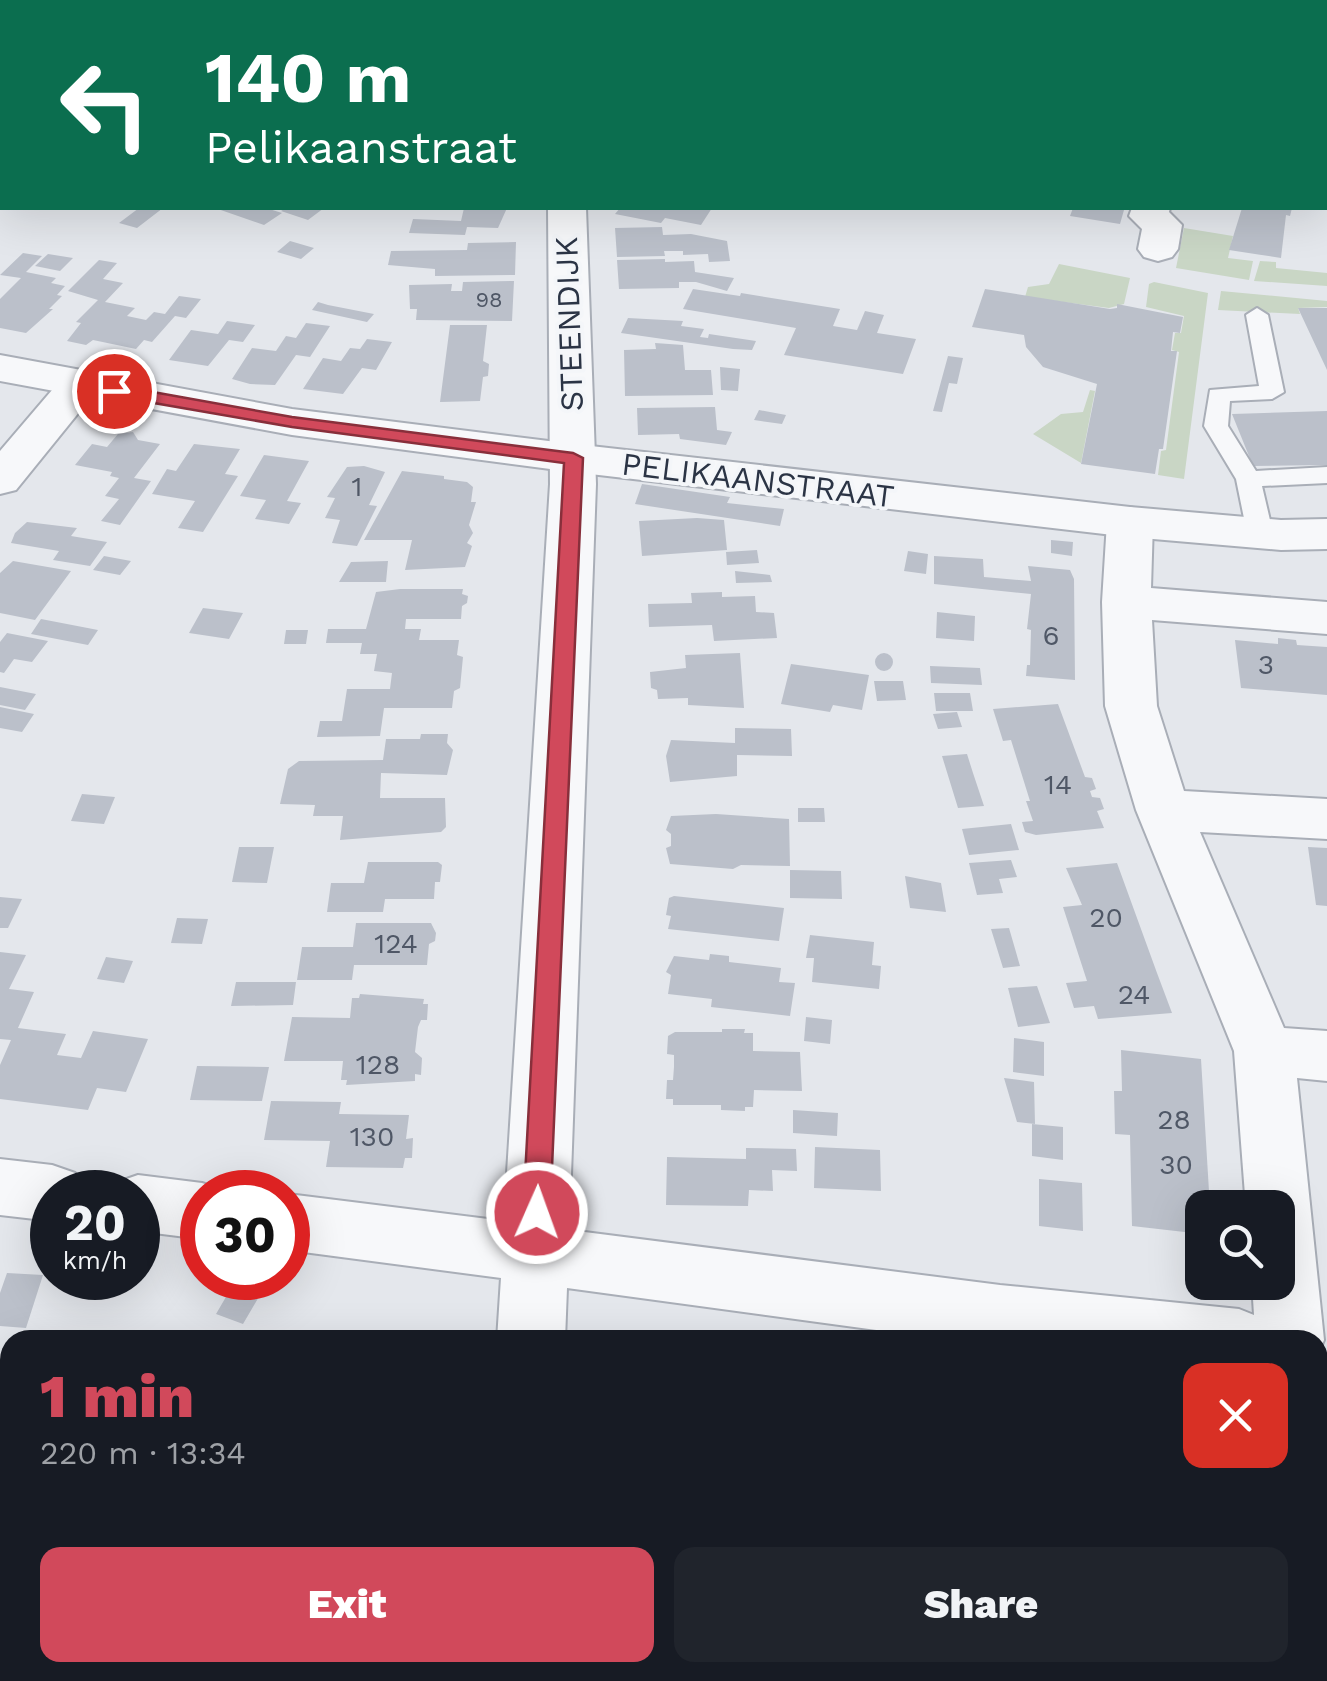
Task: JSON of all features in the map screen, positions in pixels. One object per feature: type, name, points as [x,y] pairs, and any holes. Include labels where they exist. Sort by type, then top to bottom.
[{"type":"street","name":"STEENDIJK","points":[[532,1330],[573,458],[566,210]]},
{"type":"street","points":[[1150,210],[1148,216],[1162,224],[1158,248]]},
{"type":"street","name":"PELIKAANSTRAAT","points":[[0,368],[292,422],[1130,522],[1289,534],[1327,545]]},
{"type":"street","points":[[0,480],[79,384]]},
{"type":"street","points":[[1130,522],[1126,602],[1131,706],[1164,810],[1264,1052],[1289,1330]]},
{"type":"street","points":[[1126,602],[1327,618]]},
{"type":"street","points":[[1164,810],[1327,820]]},
{"type":"street","points":[[1264,1052],[1327,1056]]},
{"type":"street","points":[[0,1187],[30,1190]]},
{"type":"street","points":[[310,1225],[1117,1330]]},
{"type":"lane","points":[[1257,315],[1272,392],[1218,395],[1216,426],[1248,479],[1289,534]]},
{"type":"lane","points":[[1248,479],[1327,475]]},
{"type":"green space","points":[[1184,228],[1233,236],[1228,258],[1253,261],[1249,280],[1176,268]]},
{"type":"green space","points":[[1260,261],[1276,262],[1276,268],[1327,273],[1327,286],[1254,281]]},
{"type":"green space","points":[[1059,264],[1130,278],[1124,304],[1109,308],[1025,297],[1028,287],[1049,284]]},
{"type":"green space","points":[[1149,284],[1208,293],[1184,479],[1158,475],[1161,451],[1166,450],[1179,352],[1172,350],[1184,316],[1146,307]]},
{"type":"green space","points":[[1221,291],[1327,301],[1327,307],[1298,308],[1300,314],[1218,310]]},
{"type":"green space","points":[[1090,390],[1095,391],[1081,463],[1033,434],[1061,414],[1083,412]]},
{"type":"building","points":[[136,210],[160,210],[137,228],[119,223]]},
{"type":"building","points":[[221,210],[282,213],[264,225]]},
{"type":"building","points":[[283,210],[321,210],[308,220]]},
{"type":"building","points":[[464,210],[506,210],[498,228],[467,227],[465,235],[409,233],[413,219],[461,221]]},
{"type":"building","points":[[618,210],[711,210],[701,225],[665,218],[661,223],[615,214]]},
{"type":"building","points":[[1072,210],[1124,210],[1120,224],[1070,216]]},
{"type":"building","points":[[1241,210],[1292,210],[1290,216],[1286,215],[1281,258],[1229,250]]},
{"type":"building","points":[[662,227],[663,235],[691,234],[727,241],[730,261],[709,262],[708,254],[683,255],[683,251],[664,251],[665,256],[617,257],[615,228]]},
{"type":"building","points":[[290,241],[314,248],[301,259],[277,252]]},
{"type":"building","points":[[516,242],[515,275],[435,276],[435,269],[388,265],[391,251],[467,250],[468,243]]},
{"type":"building","points":[[23,253],[42,256],[26,272],[56,278],[51,283],[65,286],[57,295],[62,296],[49,309],[53,309],[26,333],[0,328],[0,299],[21,278],[0,275]]},
{"type":"building","points":[[48,254],[73,258],[60,271],[35,266]]},
{"type":"building","points":[[99,260],[117,263],[103,279],[123,283],[105,302],[135,308],[127,316],[146,320],[154,312],[165,314],[179,296],[201,299],[186,318],[175,316],[152,342],[144,340],[136,349],[93,340],[86,345],[67,341],[81,323],[76,322],[98,300],[68,291]]},
{"type":"building","points":[[617,260],[694,261],[695,272],[734,278],[727,291],[696,282],[679,282],[679,288],[619,289]]},
{"type":"building","points":[[514,281],[512,321],[416,320],[417,309],[410,309],[409,285],[452,284],[451,291],[462,291],[463,282]]},
{"type":"building","points":[[693,289],[840,309],[833,326],[857,330],[865,311],[884,315],[877,333],[916,339],[903,374],[784,355],[796,328],[683,309]]},
{"type":"building","points":[[985,289],[1110,309],[1117,308],[1117,304],[1183,317],[1180,333],[1173,332],[1171,351],[1177,351],[1163,449],[1159,449],[1155,474],[1081,464],[1097,384],[1043,367],[1026,347],[1024,335],[972,327]]},
{"type":"building","points":[[318,302],[374,314],[367,322],[312,310]]},
{"type":"building","points":[[1298,308],[1327,308],[1327,370]]},
{"type":"building","points":[[628,318],[683,321],[681,326],[704,329],[700,337],[708,338],[709,334],[756,341],[752,350],[733,349],[621,333]]},
{"type":"building","points":[[227,321],[255,325],[243,342],[229,340],[208,366],[169,360],[191,330],[218,334]]},
{"type":"building","points":[[306,323],[330,326],[310,357],[296,355],[275,385],[232,379],[252,348],[276,351],[286,336],[296,338]]},
{"type":"building","points":[[450,325],[487,325],[483,361],[489,364],[488,376],[483,377],[480,401],[440,402]]},
{"type":"building","points":[[367,339],[392,342],[376,370],[362,368],[343,394],[303,389],[323,358],[341,361],[350,348],[360,349]]},
{"type":"building","points":[[655,343],[683,345],[685,370],[711,370],[713,395],[625,396],[624,350],[656,349]]},
{"type":"building","points":[[948,356],[963,358],[957,384],[949,383],[942,412],[933,411]]},
{"type":"building","points":[[720,367],[740,369],[738,391],[721,390]]},
{"type":"building","points":[[715,407],[717,430],[732,432],[726,445],[680,439],[679,434],[638,435],[637,408]]},
{"type":"building","points":[[759,410],[786,415],[782,424],[754,420]]},
{"type":"building","points":[[1327,411],[1327,465],[1253,466],[1232,414]]},
{"type":"building","points":[[133,432],[138,440],[160,444],[134,478],[151,481],[120,525],[101,521],[119,499],[105,496],[119,478],[110,476],[112,472],[75,465],[92,444],[107,447],[118,434]]},
{"type":"building","points":[[194,444],[240,449],[225,474],[238,476],[203,532],[178,528],[195,501],[152,494],[167,469],[176,471]]},
{"type":"building","points":[[264,455],[309,461],[287,501],[301,503],[289,524],[255,519],[266,500],[240,496]]},
{"type":"building","points":[[364,466],[385,472],[369,505],[377,506],[357,546],[332,543],[340,520],[325,518],[335,498],[327,497],[347,467]]},
{"type":"building","points":[[402,471],[444,476],[473,487],[471,502],[476,502],[469,525],[473,533],[467,543],[472,546],[465,567],[405,570],[412,540],[364,540]]},
{"type":"building","points":[[642,484],[730,497],[727,503],[784,509],[780,526],[635,504]]},
{"type":"building","points":[[724,520],[727,550],[642,556],[639,521]]},
{"type":"building","points":[[27,522],[77,528],[71,536],[107,542],[90,566],[53,560],[59,551],[11,543]]},
{"type":"building","points":[[1051,540],[1073,542],[1072,556],[1051,553]]},
{"type":"building","points":[[757,550],[759,563],[727,565],[726,552]]},
{"type":"building","points":[[908,551],[928,554],[926,574],[904,571]]},
{"type":"building","points":[[104,556],[131,561],[120,575],[93,570]]},
{"type":"building","points":[[934,556],[983,559],[984,577],[1031,581],[1028,566],[1070,570],[1074,579],[1075,680],[1026,676],[1030,665],[1031,630],[1027,629],[1031,594],[934,584]]},
{"type":"building","points":[[13,561],[71,571],[35,620],[0,613],[0,573]]},
{"type":"building","points":[[388,561],[386,582],[339,582],[351,562]]},
{"type":"building","points":[[735,571],[770,575],[772,582],[736,583]]},
{"type":"building","points":[[463,589],[462,594],[468,596],[461,619],[406,619],[405,629],[421,629],[419,640],[459,640],[457,655],[463,657],[460,688],[454,691],[452,708],[384,708],[380,736],[317,737],[320,721],[342,721],[347,689],[390,689],[392,673],[374,671],[377,654],[360,654],[362,643],[326,643],[328,629],[366,629],[376,592]]},
{"type":"building","points":[[722,592],[722,597],[755,596],[756,612],[774,613],[777,638],[714,641],[712,625],[649,627],[648,604],[692,603],[691,593]]},
{"type":"building","points":[[203,608],[243,613],[229,639],[189,633]]},
{"type":"building","points":[[937,612],[975,616],[974,641],[936,638]]},
{"type":"building","points":[[41,619],[98,630],[88,645],[31,634]]},
{"type":"building","points":[[286,630],[308,630],[306,644],[284,644]]},
{"type":"building","points":[[7,633],[48,641],[32,662],[14,659],[4,673],[0,672],[0,642]]},
{"type":"building","points":[[1278,638],[1296,640],[1297,645],[1327,647],[1327,695],[1241,688],[1235,640],[1278,644]]},
{"type":"building","points":[[740,653],[744,708],[688,705],[688,698],[658,699],[657,690],[651,688],[650,672],[686,668],[685,655]]},
{"type":"building","points":[[884,653],[893,662],[884,671],[875,662]]},
{"type":"building","points":[[791,664],[869,675],[862,710],[833,705],[830,712],[781,704]]},
{"type":"building","points":[[930,666],[980,668],[982,685],[931,683]]},
{"type":"building","points":[[874,681],[903,681],[906,700],[877,701]]},
{"type":"building","points":[[0,687],[36,694],[25,710],[0,705]]},
{"type":"building","points":[[934,693],[970,693],[973,711],[936,711]]},
{"type":"building","points":[[1058,704],[1085,777],[1092,778],[1096,789],[1090,791],[1092,797],[1100,798],[1104,809],[1097,811],[1104,828],[1036,835],[1025,832],[1022,822],[1033,821],[1026,801],[1030,801],[1011,740],[1003,741],[993,709]]},
{"type":"building","points":[[0,707],[34,714],[22,732],[0,728]]},
{"type":"building","points":[[957,712],[962,727],[938,729],[933,714]]},
{"type":"building","points":[[735,728],[791,729],[792,756],[737,755],[737,776],[670,782],[666,756],[671,740],[735,743]]},
{"type":"building","points":[[421,734],[448,734],[447,743],[453,750],[447,775],[381,773],[380,798],[445,798],[446,827],[441,832],[340,840],[343,816],[313,816],[315,805],[280,804],[288,769],[299,761],[383,760],[386,739],[420,739]]},
{"type":"building","points":[[967,754],[984,806],[958,808],[942,756]]},
{"type":"building","points":[[82,794],[115,797],[104,824],[71,821]]},
{"type":"building","points":[[798,808],[824,808],[825,822],[798,822]]},
{"type":"building","points":[[716,814],[789,819],[790,866],[741,865],[733,869],[670,864],[666,848],[671,846],[671,834],[666,830],[671,816]]},
{"type":"building","points":[[1011,824],[1019,850],[969,855],[962,829]]},
{"type":"building","points":[[239,847],[274,847],[267,883],[232,882]]},
{"type":"building","points":[[1308,847],[1327,848],[1327,906],[1316,905]]},
{"type":"building","points":[[1011,860],[1017,877],[999,879],[1003,893],[977,895],[969,863]]},
{"type":"building","points":[[368,862],[438,862],[442,865],[434,899],[385,899],[383,912],[327,912],[331,883],[364,883]]},
{"type":"building","points":[[1117,863],[1172,1013],[1098,1019],[1094,1006],[1074,1008],[1066,983],[1087,981],[1063,907],[1082,905],[1066,868]]},
{"type":"building","points":[[790,870],[841,871],[842,899],[790,898]]},
{"type":"building","points":[[905,876],[941,883],[946,912],[910,908]]},
{"type":"building","points":[[0,897],[22,899],[8,928],[0,928]]},
{"type":"building","points":[[669,898],[784,908],[779,941],[668,929]]},
{"type":"building","points":[[177,918],[208,919],[202,944],[171,943]]},
{"type":"building","points":[[356,923],[431,923],[436,933],[435,941],[429,944],[427,965],[354,965],[352,980],[297,980],[302,947],[353,947]]},
{"type":"building","points":[[1009,928],[1020,966],[1003,968],[991,929]]},
{"type":"building","points":[[810,935],[874,942],[872,965],[881,966],[879,989],[812,982],[814,958],[806,958]]},
{"type":"building","points":[[0,952],[26,955],[9,989],[34,992],[18,1028],[66,1034],[57,1055],[81,1058],[93,1031],[148,1039],[126,1092],[97,1088],[88,1110],[0,1099],[0,1065],[11,1040],[0,1039]]},
{"type":"building","points":[[710,954],[729,956],[729,962],[781,968],[779,982],[795,983],[790,1016],[711,1007],[712,999],[668,994],[671,975],[666,972],[674,956],[709,960]]},
{"type":"building","points":[[106,957],[133,961],[124,983],[97,979]]},
{"type":"building","points":[[236,982],[296,982],[293,1005],[231,1006]]},
{"type":"building","points":[[1037,986],[1050,1023],[1018,1027],[1008,988]]},
{"type":"building","points":[[360,994],[424,999],[423,1004],[428,1004],[427,1020],[421,1020],[418,1027],[415,1052],[422,1058],[421,1075],[415,1074],[415,1081],[346,1085],[347,1080],[341,1080],[343,1061],[284,1061],[292,1017],[350,1018],[352,998],[359,998]]},
{"type":"building","points":[[806,1017],[832,1020],[830,1044],[804,1041]]},
{"type":"building","points":[[722,1029],[753,1033],[753,1051],[800,1052],[802,1091],[754,1090],[753,1107],[745,1107],[745,1111],[721,1110],[721,1105],[673,1105],[673,1099],[666,1099],[667,1080],[673,1080],[674,1067],[674,1055],[667,1054],[668,1036],[675,1032]]},
{"type":"building","points":[[1014,1038],[1044,1042],[1044,1076],[1013,1072]]},
{"type":"building","points":[[1121,1050],[1201,1059],[1209,1190],[1185,1190],[1185,1232],[1132,1226],[1130,1135],[1115,1134],[1114,1091],[1122,1091]]},
{"type":"building","points":[[197,1066],[269,1067],[262,1101],[190,1100]]},
{"type":"building","points":[[1004,1078],[1034,1082],[1035,1124],[1017,1122]]},
{"type":"building","points":[[271,1101],[341,1102],[339,1114],[409,1115],[406,1139],[413,1138],[412,1158],[405,1158],[403,1168],[326,1167],[330,1141],[264,1140]]},
{"type":"building","points":[[793,1110],[838,1113],[837,1136],[793,1133]]},
{"type":"building","points":[[1032,1124],[1063,1127],[1063,1160],[1032,1156]]},
{"type":"building","points":[[815,1147],[880,1150],[881,1191],[814,1188]]},
{"type":"building","points":[[746,1148],[796,1149],[797,1171],[772,1170],[773,1191],[749,1190],[748,1206],[666,1205],[667,1157],[746,1159]]},
{"type":"building","points":[[1039,1179],[1082,1183],[1083,1231],[1039,1226]]},
{"type":"building","points":[[7,1273],[30,1274],[30,1300],[35,1300],[26,1328],[0,1326],[0,1293]]},
{"type":"building","points":[[224,1300],[257,1300],[243,1324],[216,1314]]},
{"type":"route","points":[[114,391],[292,422],[573,458],[537,1213]]}]
